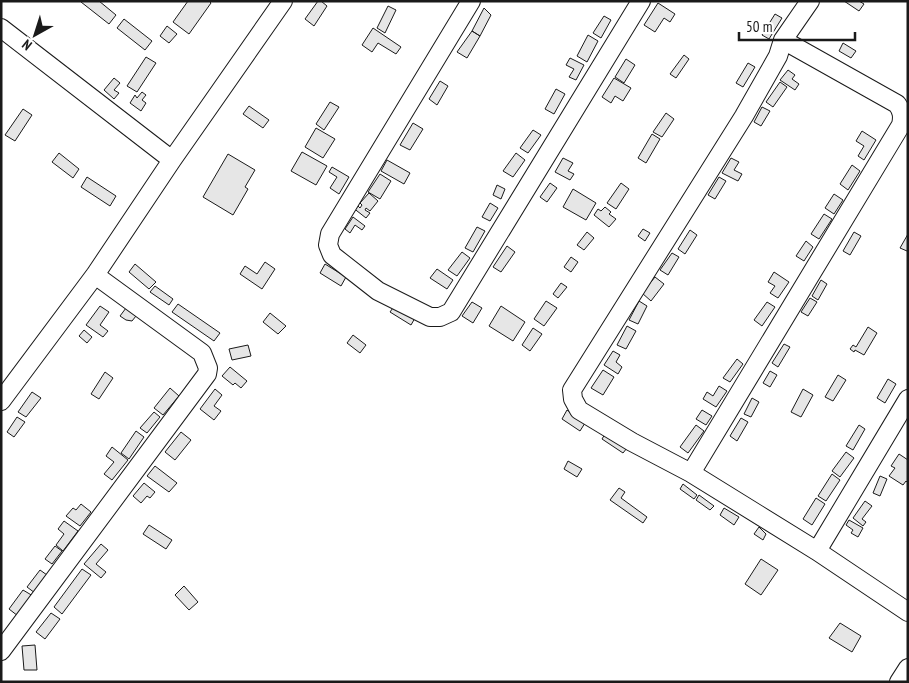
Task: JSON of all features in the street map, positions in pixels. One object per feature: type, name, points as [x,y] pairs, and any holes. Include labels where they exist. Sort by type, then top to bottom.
[{"type":"street","points":[[1,401],[95,275],[172,160],[283,1]]},
{"type":"street","points":[[471,1],[330,234],[328,245],[332,255],[378,291],[430,317],[440,317],[451,312],[641,1]]},
{"type":"street","points":[[810,1],[783,40],[778,56],[744,116],[572,390],[573,400],[579,410],[632,442],[691,473],[817,551],[908,612]]},
{"type":"street","points":[[1,28],[172,160]]},
{"type":"street","points":[[691,473],[903,119],[897,104],[783,40]]},
{"type":"street","points":[[1,652],[207,374],[208,368],[202,354],[95,275]]},
{"type":"street","points":[[817,551],[908,399]]},
{"type":"street","points":[[899,682],[908,668]]},
{"type":"building","points":[[82,1],[99,1],[116,15],[109,24]]},
{"type":"building","points":[[188,1],[209,1],[211,3],[189,34],[173,22]]},
{"type":"building","points":[[318,1],[327,6],[314,26],[305,19]]},
{"type":"building","points":[[844,1],[859,1],[864,4],[859,11]]},
{"type":"building","points":[[658,3],[675,14],[670,22],[664,18],[655,32],[644,25]]},
{"type":"building","points":[[388,6],[396,10],[385,33],[377,28]]},
{"type":"building","points":[[484,8],[491,15],[480,36],[472,31]]},
{"type":"building","points":[[775,14],[782,18],[769,39],[762,35]]},
{"type":"building","points":[[604,16],[611,20],[601,38],[593,33]]},
{"type":"building","points":[[124,19],[152,41],[145,50],[117,28]]},
{"type":"building","points":[[167,26],[177,34],[169,43],[160,36]]},
{"type":"building","points":[[373,28],[401,47],[396,54],[378,43],[372,52],[362,45]]},
{"type":"building","points":[[472,31],[480,36],[467,58],[457,52]]},
{"type":"building","points":[[588,35],[598,41],[587,62],[577,56]]},
{"type":"building","points":[[843,43],[856,51],[851,58],[839,51]]},
{"type":"building","points":[[684,55],[689,59],[676,78],[670,74]]},
{"type":"building","points":[[146,57],[156,63],[137,92],[127,86]]},
{"type":"building","points":[[570,58],[584,65],[576,80],[569,77],[574,69],[566,65]]},
{"type":"building","points":[[626,59],[635,65],[624,83],[615,77]]},
{"type":"building","points":[[748,63],[755,67],[743,87],[736,83]]},
{"type":"building","points":[[788,70],[795,75],[792,79],[799,84],[795,90],[780,80]]},
{"type":"building","points":[[114,78],[120,83],[114,90],[119,93],[114,99],[104,90]]},
{"type":"building","points":[[614,78],[631,88],[623,101],[615,96],[611,103],[602,97]]},
{"type":"building","points":[[440,81],[448,86],[437,105],[429,99]]},
{"type":"building","points":[[780,82],[787,87],[773,107],[766,102]]},
{"type":"building","points":[[556,89],[565,94],[554,114],[545,109]]},
{"type":"building","points":[[142,92],[146,95],[142,100],[146,103],[141,111],[130,103],[135,95],[137,98]]},
{"type":"building","points":[[330,102],[339,107],[324,130],[316,124]]},
{"type":"building","points":[[249,106],[269,120],[263,128],[243,114]]},
{"type":"building","points":[[762,107],[770,111],[761,126],[754,122]]},
{"type":"building","points":[[23,109],[32,115],[15,141],[5,135]]},
{"type":"building","points":[[666,113],[674,119],[662,137],[653,132]]},
{"type":"building","points":[[413,123],[423,129],[410,150],[400,145]]},
{"type":"building","points":[[316,128],[335,139],[323,158],[305,147]]},
{"type":"building","points":[[533,130],[541,135],[528,153],[520,148]]},
{"type":"building","points":[[862,131],[876,140],[864,160],[858,156],[864,146],[856,141]]},
{"type":"building","points":[[652,134],[660,139],[646,163],[638,158]]},
{"type":"building","points":[[302,152],[327,166],[316,185],[291,171]]},
{"type":"building","points":[[59,153],[79,169],[73,178],[52,162]]},
{"type":"building","points":[[516,153],[525,160],[513,177],[503,171]]},
{"type":"building","points":[[228,154],[255,170],[245,187],[248,189],[233,215],[203,197]]},
{"type":"building","points":[[563,158],[573,163],[568,171],[574,174],[570,180],[555,172]]},
{"type":"building","points":[[731,158],[739,162],[734,170],[742,174],[738,181],[722,173]]},
{"type":"building","points":[[387,160],[410,173],[404,184],[381,171]]},
{"type":"building","points":[[852,165],[860,171],[848,190],[840,184]]},
{"type":"building","points":[[332,167],[349,177],[339,194],[330,188],[337,177],[329,172]]},
{"type":"building","points":[[380,174],[391,181],[380,199],[368,192]]},
{"type":"building","points":[[87,177],[116,196],[110,206],[81,187]]},
{"type":"building","points":[[719,177],[726,181],[715,199],[708,195]]},
{"type":"building","points":[[550,183],[557,188],[547,202],[540,197]]},
{"type":"building","points":[[621,183],[629,189],[616,209],[607,203]]},
{"type":"building","points":[[497,185],[505,189],[501,199],[493,195]]},
{"type":"building","points":[[573,189],[596,203],[586,220],[563,207]]},
{"type":"building","points":[[369,193],[378,201],[370,211],[366,208],[365,210],[370,213],[366,218],[352,207],[355,203],[360,208],[362,205],[360,203]]},
{"type":"building","points":[[834,194],[843,200],[834,214],[825,208]]},
{"type":"building","points":[[490,203],[498,208],[490,221],[482,217]]},
{"type":"building","points":[[605,207],[611,212],[609,214],[616,219],[609,227],[594,215],[598,209],[601,211]]},
{"type":"building","points":[[824,214],[832,219],[819,239],[811,234]]},
{"type":"building","points":[[353,217],[365,226],[362,230],[355,225],[350,233],[345,229]]},
{"type":"building","points":[[477,227],[485,231],[473,252],[465,248]]},
{"type":"building","points":[[643,229],[650,233],[645,241],[638,236]]},
{"type":"building","points":[[690,230],[697,235],[685,254],[678,249]]},
{"type":"building","points":[[587,232],[594,238],[584,250],[577,245]]},
{"type":"building","points":[[854,232],[861,236],[850,255],[843,251]]},
{"type":"building","points":[[908,234],[908,250],[907,251],[900,248]]},
{"type":"building","points":[[806,241],[813,247],[804,261],[796,256]]},
{"type":"building","points":[[507,246],[515,252],[501,272],[493,267]]},
{"type":"building","points":[[462,252],[470,258],[457,276],[448,270]]},
{"type":"building","points":[[672,253],[679,257],[668,275],[660,270]]},
{"type":"building","points":[[571,257],[578,262],[571,272],[564,267]]},
{"type":"building","points":[[265,262],[275,269],[262,289],[240,274],[245,266],[257,274]]},
{"type":"building","points":[[135,264],[156,282],[149,289],[129,272]]},
{"type":"building","points":[[325,264],[346,277],[341,286],[320,273]]},
{"type":"building","points":[[437,269],[453,280],[447,289],[430,278]]},
{"type":"building","points":[[774,272],[789,282],[778,298],[770,293],[775,286],[768,282]]},
{"type":"building","points":[[655,277],[664,284],[651,301],[642,293]]},
{"type":"building","points":[[821,280],[827,284],[818,300],[812,296]]},
{"type":"building","points":[[561,283],[567,287],[558,298],[553,294]]},
{"type":"building","points":[[155,286],[173,299],[169,305],[150,292]]},
{"type":"building","points":[[810,298],[817,302],[808,316],[801,312]]},
{"type":"building","points":[[546,301],[557,308],[544,326],[534,319]]},
{"type":"building","points":[[639,301],[647,306],[638,324],[629,320]]},
{"type":"building","points":[[472,302],[482,308],[473,323],[462,316]]},
{"type":"building","points":[[767,302],[775,307],[762,326],[754,320]]},
{"type":"building","points":[[178,304],[220,333],[214,341],[172,312]]},
{"type":"building","points":[[395,305],[415,318],[411,325],[390,312]]},
{"type":"building","points":[[100,306],[109,312],[100,325],[108,331],[103,337],[86,325]]},
{"type":"building","points":[[501,306],[525,322],[513,341],[489,326]]},
{"type":"building","points":[[126,308],[136,316],[132,321],[120,316]]},
{"type":"building","points":[[270,313],[286,326],[278,334],[263,322]]},
{"type":"building","points":[[627,326],[636,331],[626,349],[617,345]]},
{"type":"building","points":[[868,327],[877,333],[864,355],[855,350],[854,352],[850,349],[853,345],[856,347]]},
{"type":"building","points":[[533,328],[542,334],[530,351],[522,345]]},
{"type":"building","points":[[84,330],[92,337],[87,343],[79,336]]},
{"type":"building","points":[[353,335],[366,345],[360,353],[347,343]]},
{"type":"building","points":[[784,344],[790,347],[778,367],[772,363]]},
{"type":"building","points":[[248,345],[251,356],[232,360],[229,349]]},
{"type":"building","points":[[613,351],[620,355],[616,362],[622,367],[618,374],[604,365]]},
{"type":"building","points":[[737,359],[743,364],[730,382],[723,378]]},
{"type":"building","points":[[230,367],[247,381],[241,388],[235,383],[233,385],[222,376]]},
{"type":"building","points":[[603,370],[614,377],[603,395],[591,388]]},
{"type":"building","points":[[770,371],[777,375],[770,387],[763,383]]},
{"type":"building","points":[[105,372],[113,378],[99,399],[91,394]]},
{"type":"building","points":[[838,375],[846,380],[833,401],[825,397]]},
{"type":"building","points":[[888,379],[896,384],[885,403],[877,398]]},
{"type":"building","points":[[719,386],[727,391],[716,407],[703,399],[707,392],[713,396]]},
{"type":"building","points":[[170,388],[179,396],[163,415],[154,408]]},
{"type":"building","points":[[215,389],[222,395],[214,406],[221,411],[214,420],[200,409]]},
{"type":"building","points":[[803,389],[813,395],[801,417],[791,412]]},
{"type":"building","points":[[32,392],[41,398],[26,417],[18,412]]},
{"type":"building","points":[[752,398],[759,402],[751,417],[744,414]]},
{"type":"building","points":[[567,410],[585,423],[580,431],[562,419]]},
{"type":"building","points":[[702,410],[712,416],[706,425],[696,419]]},
{"type":"building","points":[[154,412],[160,417],[147,433],[140,428]]},
{"type":"building","points":[[17,417],[25,422],[14,437],[7,432]]},
{"type":"building","points":[[741,418],[748,422],[737,441],[730,436]]},
{"type":"building","points":[[696,425],[704,431],[688,453],[680,447]]},
{"type":"building","points":[[859,425],[865,429],[853,450],[846,446]]},
{"type":"building","points":[[136,431],[144,437],[129,459],[121,453]]},
{"type":"building","points":[[181,432],[191,440],[175,460],[165,452]]},
{"type":"building","points":[[605,434],[627,448],[623,453],[602,439]]},
{"type":"building","points":[[112,447],[128,460],[112,480],[104,474],[114,462],[106,456]]},
{"type":"building","points":[[846,452],[854,458],[840,477],[832,471]]},
{"type":"building","points":[[899,454],[908,460],[908,483],[906,481],[903,485],[889,476],[895,468],[891,466]]},
{"type":"building","points":[[568,461],[582,469],[577,477],[564,469]]},
{"type":"building","points":[[155,466],[177,483],[169,492],[147,476]]},
{"type":"building","points":[[832,474],[840,480],[826,501],[818,496]]},
{"type":"building","points":[[880,476],[887,479],[880,496],[873,493]]},
{"type":"building","points":[[144,483],[155,492],[150,498],[147,496],[141,503],[133,496]]},
{"type":"building","points":[[683,484],[697,495],[694,499],[680,489]]},
{"type":"building","points":[[619,488],[625,492],[621,498],[647,517],[643,523],[610,500]]},
{"type":"building","points":[[699,495],[714,506],[710,510],[696,500]]},
{"type":"building","points":[[816,498],[825,504],[812,525],[803,519]]},
{"type":"building","points":[[865,501],[872,506],[862,519],[866,522],[863,526],[853,518]]},
{"type":"building","points":[[81,504],[91,512],[80,526],[66,516],[73,508],[76,510]]},
{"type":"building","points":[[724,508],[739,517],[734,525],[720,515]]},
{"type":"building","points":[[849,520],[863,528],[858,537],[851,533],[853,530],[846,525]]},
{"type":"building","points":[[64,521],[78,531],[63,551],[56,545],[64,534],[58,529]]},
{"type":"building","points":[[149,525],[172,540],[166,549],[143,534]]},
{"type":"building","points":[[759,527],[766,534],[763,540],[754,534]]},
{"type":"building","points":[[101,544],[108,550],[96,564],[106,572],[101,578],[84,564]]},
{"type":"building","points":[[55,546],[62,551],[52,564],[45,559]]},
{"type":"building","points":[[761,559],[778,570],[761,595],[745,584]]},
{"type":"building","points":[[82,569],[91,575],[62,614],[54,607]]},
{"type":"building","points":[[40,570],[47,575],[35,593],[27,587]]},
{"type":"building","points":[[184,586],[198,602],[189,610],[175,595]]},
{"type":"building","points":[[23,590],[33,596],[18,616],[9,609]]},
{"type":"building","points":[[51,613],[60,619],[45,639],[36,632]]},
{"type":"building","points":[[840,623],[861,636],[852,652],[829,638]]},
{"type":"building","points":[[35,645],[37,670],[24,670],[22,646]]}]
